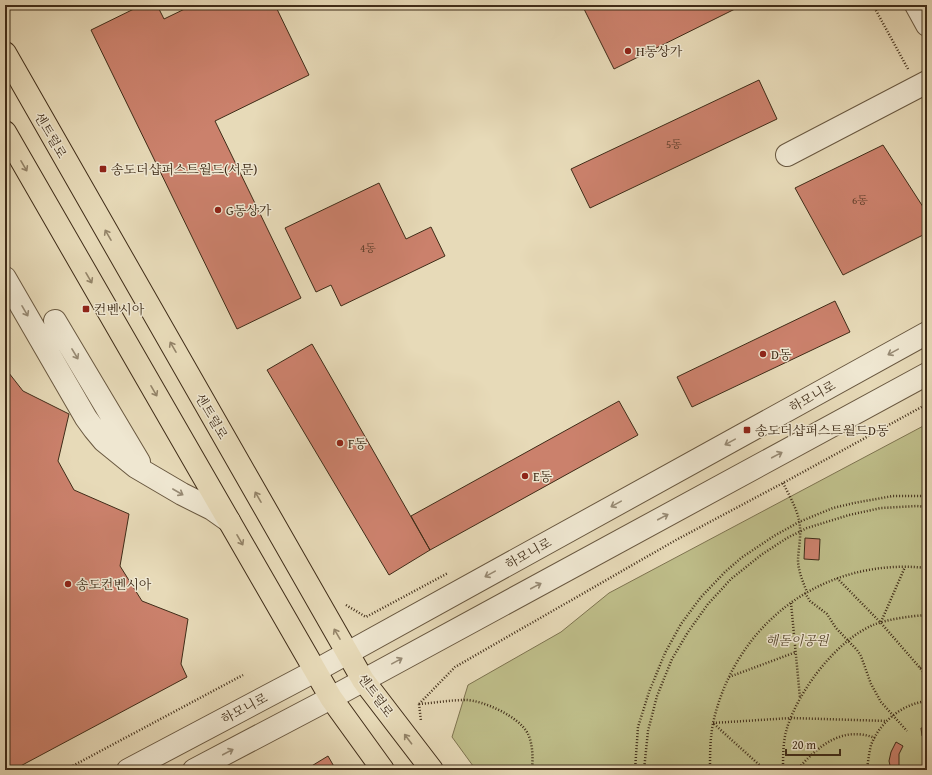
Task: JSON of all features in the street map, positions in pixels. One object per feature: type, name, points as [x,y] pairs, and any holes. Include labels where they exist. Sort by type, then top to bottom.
[{"type":"main road","name":"센트럴로","points":[[5,53],[363,680],[432,770]]},
{"type":"main road","points":[[5,132],[315,671],[331,698],[383,770]]},
{"type":"street","points":[[916,5],[927,25]]},
{"type":"street","points":[[787,155],[919,78]]},
{"type":"street","points":[[5,278],[86,418],[125,473]]},
{"type":"street","points":[[55,321],[139,462],[156,478]]},
{"type":"street","name":"하모니로","points":[[128,770],[315,671],[927,333]]},
{"type":"street","points":[[194,770],[331,698],[927,374]]},
{"type":"street","points":[[94,429],[104,441],[136,467],[182,494],[212,509],[229,521]]},
{"type":"path","points":[[872,5],[919,78]]},
{"type":"path","points":[[532,770],[532,751],[527,732],[518,722],[508,715],[481,702],[469,700],[419,704],[455,667],[676,540],[927,404]]},
{"type":"path","points":[[783,483],[795,508],[799,522],[800,532],[798,561],[799,570],[806,593],[810,600],[828,614],[836,628],[857,650],[877,697],[907,731]]},
{"type":"path","points":[[635,770],[638,727],[649,692],[665,653],[681,624],[701,597],[725,572],[741,558],[774,536],[799,522],[833,508],[894,496],[927,496]]},
{"type":"path","points":[[644,770],[648,731],[658,696],[672,659],[688,632],[708,604],[731,579],[761,555],[787,538],[807,528],[849,515],[881,508],[917,506],[927,507]]},
{"type":"path","points":[[710,770],[710,746],[713,723],[721,694],[732,669],[747,646],[764,625],[784,607],[806,593],[837,578],[884,567],[927,568]]},
{"type":"path","points":[[881,623],[905,567]]},
{"type":"path","points":[[837,578],[881,623],[927,676]]},
{"type":"path","points":[[791,603],[800,698]]},
{"type":"path","points":[[783,770],[783,746],[794,710],[805,689],[830,657],[857,634],[874,624],[895,619],[927,616]]},
{"type":"path","points":[[728,677],[796,652]]},
{"type":"path","points":[[920,668],[927,663]]},
{"type":"path","points":[[65,770],[243,675]]},
{"type":"path","points":[[868,770],[868,759],[871,746],[883,725],[900,710],[910,705],[927,701]]},
{"type":"path","points":[[713,723],[791,718],[887,721]]},
{"type":"path","points":[[713,723],[765,770]]},
{"type":"path","points":[[797,770],[812,754],[830,740],[859,734],[875,738]]},
{"type":"green space","name":"해돋이공원","points":[[927,424],[927,770],[476,770],[452,737],[468,685],[561,632],[609,593]]},
{"type":"building","name":"G동상가","points":[[142,5],[157,5],[164,19],[193,5],[275,5],[309,75],[215,121],[301,298],[237,329],[91,30]]},
{"type":"building","name":"H동상가","points":[[582,5],[743,5],[614,69]]},
{"type":"building","points":[[759,80],[777,119],[590,208],[571,169]]},
{"type":"building","points":[[883,145],[927,213],[927,233],[843,275],[795,188]]},
{"type":"building","points":[[379,183],[406,239],[431,227],[445,256],[341,306],[331,285],[316,292],[285,228]]},
{"type":"building","name":"D동","points":[[835,301],[850,332],[692,407],[677,377]]},
{"type":"building","name":"F동","points":[[312,344],[430,550],[389,575],[267,370]]},
{"type":"building","name":"송도컨벤시아","points":[[5,368],[23,391],[69,414],[58,461],[74,490],[129,514],[120,566],[142,601],[188,619],[181,664],[187,677],[13,770],[5,770]]},
{"type":"building","name":"E동","points":[[619,401],[638,435],[430,550],[411,516]]},
{"type":"building","points":[[805,538],[820,539],[819,560],[804,559]]},
{"type":"building","points":[[921,728],[927,728],[927,737],[922,736]]},
{"type":"building","points":[[896,742],[903,746],[899,754],[900,770],[891,770],[889,761],[891,752]]},
{"type":"building","points":[[328,756],[336,770],[305,770]]},
{"type":"place","name":"H동상가","points":[[628,51]]},
{"type":"place","name":"송도더샵퍼스트월드(서문)","points":[[103,169]]},
{"type":"place","name":"G동상가","points":[[218,210]]},
{"type":"place","name":"컨벤시아","points":[[86,309]]},
{"type":"place","name":"D동","points":[[763,354]]},
{"type":"place","name":"송도더샵퍼스트월드D동","points":[[747,430]]},
{"type":"place","name":"F동","points":[[340,443]]},
{"type":"place","name":"E동","points":[[525,476]]},
{"type":"place","name":"송도컨벤시아","points":[[68,584]]}]
